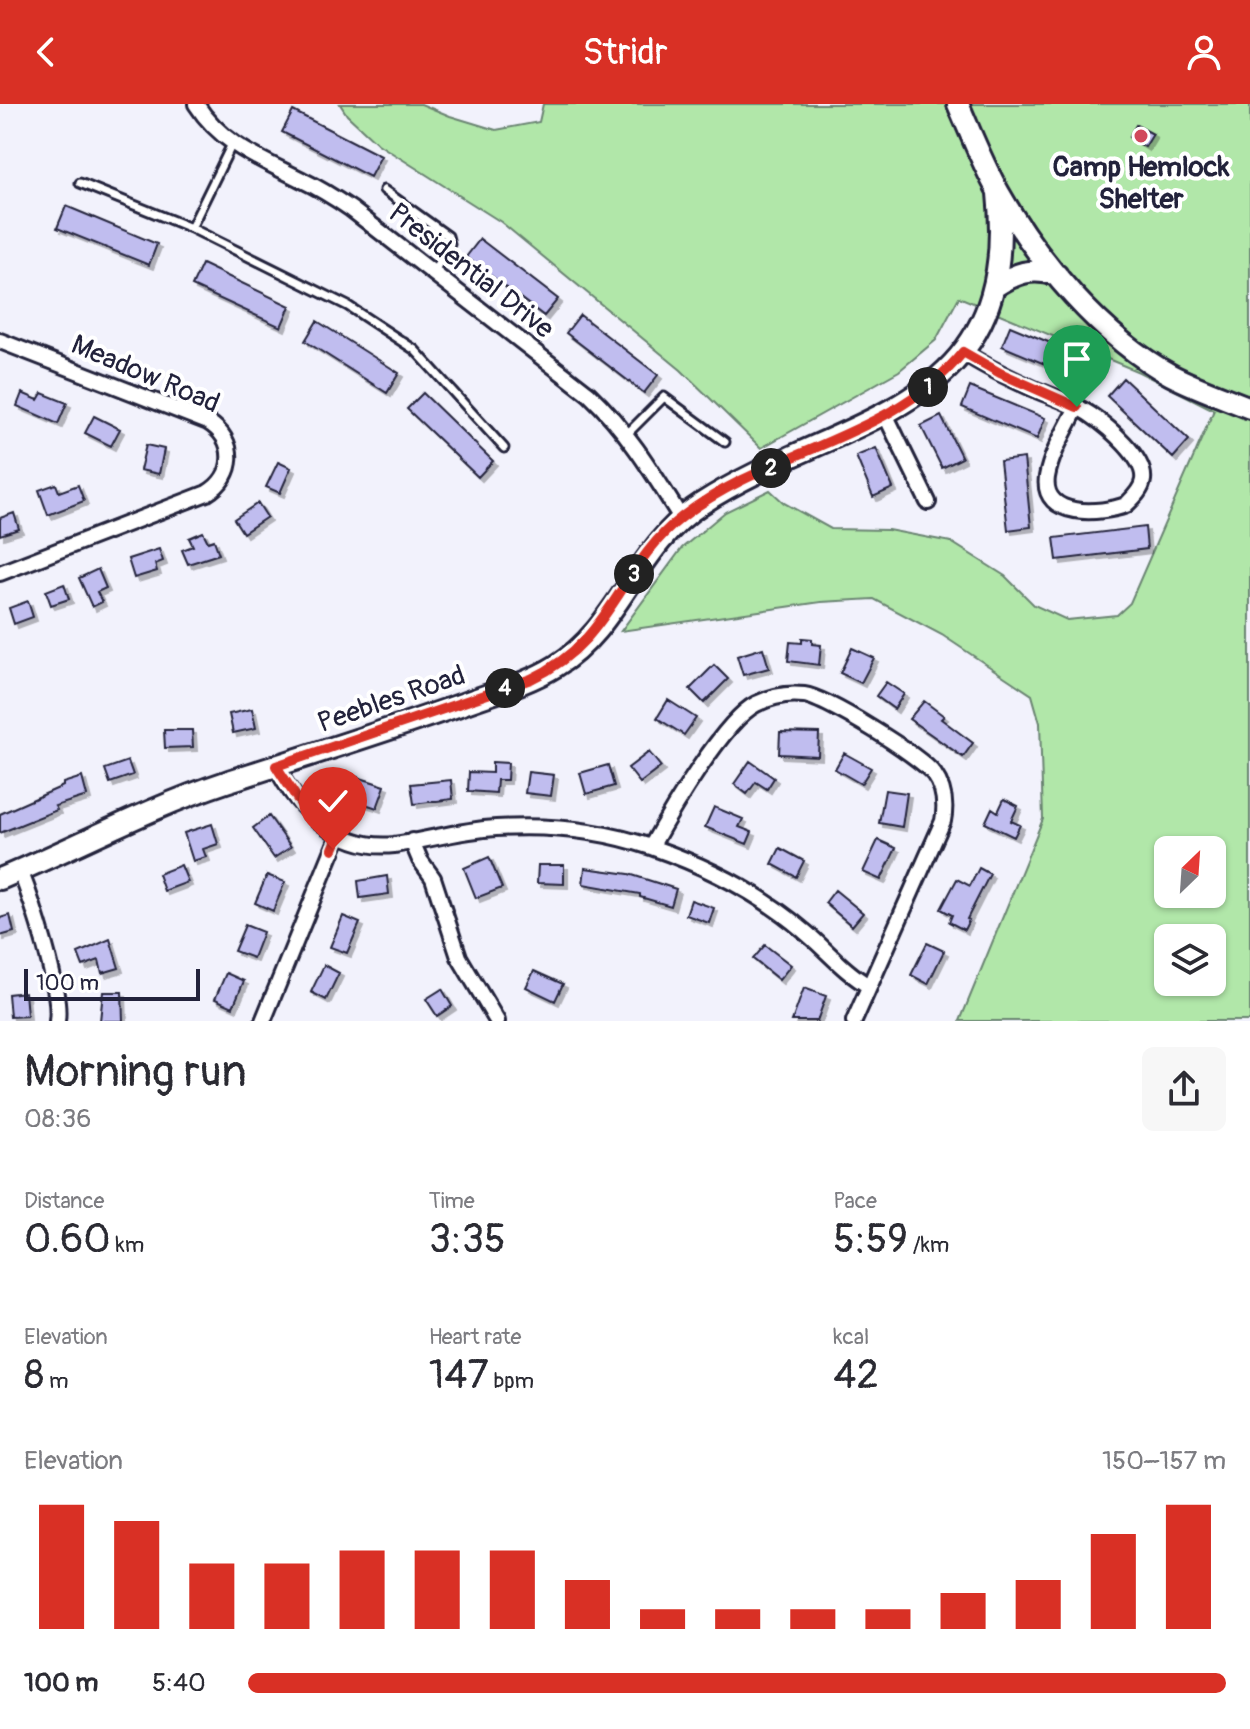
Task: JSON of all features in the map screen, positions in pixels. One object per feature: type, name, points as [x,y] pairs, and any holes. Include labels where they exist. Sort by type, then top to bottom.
[{"type":"street","name":"Presidential Drive","points":[[196,104],[207,120],[232,144],[318,188],[351,209],[575,383],[627,434],[681,518]]},
{"type":"street","points":[[958,104],[998,193],[1057,275],[1102,322],[1149,361],[1197,387],[1250,408]]},
{"type":"street","name":"Peebles Road","points":[[0,879],[164,806],[531,679],[559,664],[592,635],[637,570],[681,518],[726,489],[885,414],[937,380],[963,352],[983,317],[994,287],[1001,249],[998,193]]},
{"type":"street","points":[[994,287],[1024,271],[1057,275]]},
{"type":"street","name":"Meadow Road","points":[[0,341],[208,422],[225,438],[230,461],[225,477],[207,493],[0,573]]},
{"type":"street","points":[[963,352],[1000,373],[1077,407],[1109,430],[1139,461],[1143,479],[1135,497],[1126,505],[1076,512],[1058,504],[1051,496],[1047,488],[1049,469],[1077,407]]},
{"type":"street","points":[[885,414],[928,502]]},
{"type":"street","points":[[651,847],[729,727],[747,710],[767,700],[803,695],[825,702],[909,754],[935,776],[943,795],[944,813],[939,831],[854,1021]]},
{"type":"street","points":[[276,766],[302,806],[339,835],[358,842],[391,845],[464,831],[529,827],[586,831],[651,847],[709,870],[760,898],[804,931],[854,977],[869,986]]},
{"type":"street","points":[[263,1021],[339,835]]},
{"type":"street","points":[[412,841],[420,860],[433,878],[459,957],[497,1021]]},
{"type":"street","points":[[20,870],[51,976],[57,1001],[57,1021]]},
{"type":"lane","points":[[191,228],[232,144]]},
{"type":"lane","points":[[80,183],[191,228],[348,306],[415,350],[504,448]]},
{"type":"lane","points":[[384,190],[448,236],[450,244],[433,273]]},
{"type":"lane","points":[[627,434],[664,397],[725,442]]},
{"type":"green space","points":[[340,104],[421,104],[496,130],[539,122],[543,104],[1250,104],[1250,1021],[960,1021],[1043,819],[1040,723],[1032,695],[942,635],[874,599],[821,602],[621,631],[682,548],[725,512],[770,490],[784,503],[831,529],[888,530],[951,542],[1005,576],[1034,605],[1067,620],[1117,615],[1130,603],[1214,410],[1139,372],[959,297],[936,340],[899,371],[761,448],[681,370],[501,222],[378,144],[347,115]]},
{"type":"building","points":[[293,111],[381,156],[370,177],[282,132]]},
{"type":"building","name":"Camp Hemlock Shelter","points":[[1136,125],[1153,134],[1145,147],[1129,137]]},
{"type":"building","points":[[66,206],[157,244],[149,265],[57,228]]},
{"type":"building","points":[[480,239],[558,299],[544,316],[466,257]]},
{"type":"building","points":[[202,264],[290,306],[281,327],[192,286]]},
{"type":"building","points":[[580,315],[658,375],[644,393],[566,333]]},
{"type":"building","points":[[317,321],[399,373],[387,393],[305,341]]},
{"type":"building","points":[[1010,326],[1094,361],[1085,381],[1002,346]]},
{"type":"building","points":[[1123,378],[1189,440],[1173,458],[1107,396]]},
{"type":"building","points":[[970,387],[1045,418],[1037,439],[962,407]]},
{"type":"building","points":[[22,393],[38,400],[42,393],[67,403],[58,424],[17,406]]},
{"type":"building","points":[[423,393],[493,461],[478,477],[407,409]]},
{"type":"building","points":[[94,416],[120,429],[111,446],[85,433]]},
{"type":"building","points":[[941,416],[962,458],[942,468],[921,426]]},
{"type":"building","points":[[146,445],[164,449],[159,474],[140,470]]},
{"type":"building","points":[[876,448],[893,488],[873,497],[856,456]]},
{"type":"building","points":[[1024,458],[1031,527],[1008,530],[1000,461]]},
{"type":"building","points":[[278,462],[291,468],[280,493],[266,487]]},
{"type":"building","points":[[56,484],[59,492],[78,485],[84,501],[48,515],[39,490]]},
{"type":"building","points":[[258,503],[267,517],[243,533],[234,519]]},
{"type":"building","points":[[14,513],[19,529],[0,535],[0,518]]},
{"type":"building","points":[[1145,527],[1147,549],[1057,560],[1054,538]]},
{"type":"building","points":[[203,532],[208,542],[214,540],[219,554],[188,564],[182,550],[193,546],[189,538]]},
{"type":"building","points":[[159,549],[163,561],[155,564],[157,571],[134,578],[128,559]]},
{"type":"building","points":[[98,569],[106,588],[97,592],[102,602],[92,607],[79,578]]},
{"type":"building","points":[[64,584],[69,599],[51,605],[46,591]]},
{"type":"building","points":[[28,601],[33,617],[14,624],[9,608]]},
{"type":"building","points":[[802,638],[812,639],[812,644],[821,645],[819,665],[788,661],[790,642],[802,643]]},
{"type":"building","points":[[763,648],[769,668],[743,675],[737,656]]},
{"type":"building","points":[[852,648],[874,658],[861,683],[840,673]]},
{"type":"building","points":[[714,665],[728,679],[704,703],[690,689]]},
{"type":"building","points":[[886,682],[904,694],[894,709],[876,696]]},
{"type":"building","points":[[668,700],[696,718],[684,735],[657,718]]},
{"type":"building","points":[[924,701],[944,716],[941,719],[973,743],[963,757],[909,719]]},
{"type":"building","points":[[252,709],[256,728],[233,733],[229,714]]},
{"type":"building","points":[[164,730],[192,730],[193,747],[165,748]]},
{"type":"building","points":[[780,732],[819,733],[818,756],[779,754]]},
{"type":"building","points":[[649,752],[661,767],[640,783],[628,768]]},
{"type":"building","points":[[844,753],[871,768],[861,784],[835,769]]},
{"type":"building","points":[[128,761],[133,775],[110,783],[105,769]]},
{"type":"building","points":[[750,761],[774,778],[767,789],[756,782],[747,794],[734,784]]},
{"type":"building","points":[[492,762],[508,763],[507,780],[497,780],[496,793],[468,791],[469,772],[492,773]]},
{"type":"building","points":[[608,765],[614,786],[586,794],[580,773]]},
{"type":"building","points":[[528,772],[554,775],[551,796],[525,793]]},
{"type":"building","points":[[348,774],[385,786],[377,808],[341,796]]},
{"type":"building","points":[[82,777],[87,796],[55,806],[57,810],[0,833],[0,814]]},
{"type":"building","points":[[451,780],[453,799],[414,804],[411,784]]},
{"type":"building","points":[[885,790],[907,793],[902,827],[879,823]]},
{"type":"building","points":[[1004,799],[1018,806],[1011,821],[1020,825],[1014,837],[985,823],[992,808],[998,812]]},
{"type":"building","points":[[714,807],[743,819],[739,827],[752,832],[747,844],[705,827]]},
{"type":"building","points":[[269,816],[291,847],[274,858],[253,828]]},
{"type":"building","points":[[212,824],[218,844],[203,849],[206,857],[193,861],[184,833]]},
{"type":"building","points":[[878,840],[896,848],[881,880],[863,872]]},
{"type":"building","points":[[780,848],[804,861],[796,877],[772,864]]},
{"type":"building","points":[[489,857],[502,888],[476,898],[464,868]]},
{"type":"building","points":[[181,865],[188,882],[164,891],[158,874]]},
{"type":"building","points":[[538,865],[564,865],[564,884],[537,883]]},
{"type":"building","points":[[585,868],[629,874],[676,889],[671,906],[640,897],[640,894],[583,884]]},
{"type":"building","points":[[979,868],[990,874],[964,930],[949,922],[952,915],[941,909],[957,879],[970,886]]},
{"type":"building","points":[[267,875],[285,882],[273,911],[255,903]]},
{"type":"building","points":[[387,876],[389,894],[360,898],[358,881]]},
{"type":"building","points":[[835,890],[863,913],[852,926],[825,903]]},
{"type":"building","points":[[691,900],[714,908],[709,923],[686,915]]},
{"type":"building","points":[[10,915],[14,932],[0,936],[0,918]]},
{"type":"building","points":[[343,916],[360,923],[347,953],[330,947]]},
{"type":"building","points":[[245,925],[263,932],[253,958],[234,951]]},
{"type":"building","points":[[110,939],[119,968],[102,973],[99,960],[83,966],[78,953]]},
{"type":"building","points":[[927,943],[944,951],[928,984],[911,975]]},
{"type":"building","points":[[765,945],[791,965],[779,980],[753,959]]},
{"type":"building","points":[[324,965],[339,973],[326,1000],[311,992]]},
{"type":"building","points":[[534,971],[563,984],[555,1001],[526,987]]},
{"type":"building","points":[[226,973],[244,981],[233,1007],[215,999]]},
{"type":"building","points":[[804,988],[826,996],[817,1021],[792,1021]]},
{"type":"building","points":[[442,989],[452,1006],[437,1016],[426,999]]},
{"type":"building","points":[[25,992],[27,1016],[10,1017],[8,994]]},
{"type":"building","points":[[103,992],[122,992],[123,1021],[100,1021]]},
{"type":"place","name":"Camp Hemlock Shelter","points":[[1141,136]]},
{"type":"route","points":[[333,849],[339,835],[302,806],[276,766],[531,679],[559,664],[592,635],[651,551],[673,526],[726,489],[885,414],[937,380],[963,352],[1000,373],[1077,407]]}]
